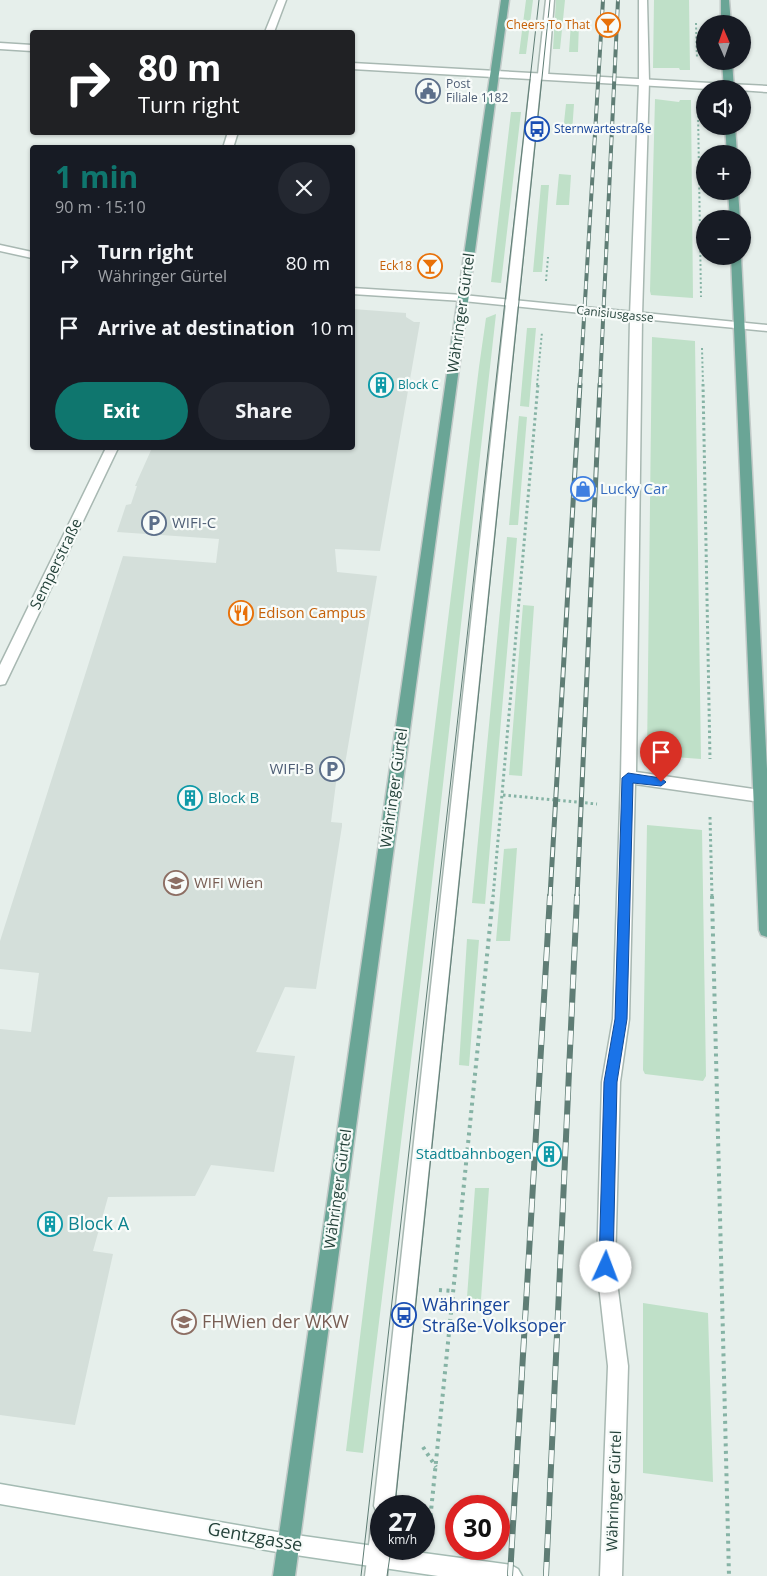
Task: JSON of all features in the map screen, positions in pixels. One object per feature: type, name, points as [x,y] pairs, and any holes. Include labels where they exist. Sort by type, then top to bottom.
[{"type":"main road","name":"Währinger Gürtel","points":[[284,1576],[505,0]]},
{"type":"main road","points":[[725,0],[726,15]]},
{"type":"main road","points":[[737,265],[764,797],[767,930]]},
{"type":"street","points":[[270,30],[282,0]]},
{"type":"street","points":[[385,1495],[513,303],[539,76],[550,0]]},
{"type":"street","name":"Währinger Gürtel","points":[[611,1576],[618,1366],[606,1267],[610,1082],[621,1019],[628,778],[636,316],[644,82],[643,0]]},
{"type":"street","points":[[0,46],[30,48]]},
{"type":"street","points":[[355,66],[696,85]]},
{"type":"street","points":[[751,89],[767,89]]},
{"type":"street","points":[[0,248],[30,255]]},
{"type":"street","name":"Canisiusgasse","points":[[355,291],[463,298],[701,323],[767,328]]},
{"type":"street","name":"Semperstraße","points":[[0,680],[111,450]]},
{"type":"street","points":[[628,778],[764,797]]},
{"type":"street","name":"Gentzgasse","points":[[0,1494],[289,1544],[377,1566],[426,1564],[511,1576]]},
{"type":"path","points":[[699,135],[710,789]]},
{"type":"path","points":[[426,1564],[503,795],[548,257]]},
{"type":"path","points":[[503,795],[626,807]]},
{"type":"path","points":[[701,814],[710,815],[730,1576]]},
{"type":"path","points":[[420,1443],[436,1467]]},
{"type":"shaded area","name":"WIFI Wien","points":[[355,309],[406,313],[406,317],[414,322],[420,322],[380,551],[335,549],[337,572],[377,576],[344,774],[337,775],[331,822],[342,823],[342,826],[316,989],[285,987],[256,1052],[295,1056],[274,1172],[211,1165],[195,1196],[108,1197],[93,1251],[113,1254],[75,1425],[0,1415],[0,1029],[31,1032],[39,973],[0,969],[0,941],[123,556],[216,563],[219,539],[117,532],[126,505],[131,504],[137,486],[135,486],[151,450],[355,450]]},
{"type":"green space","points":[[526,0],[533,0],[526,54],[519,54]]},
{"type":"green space","points":[[556,0],[565,0],[560,49],[553,49]]},
{"type":"green space","points":[[654,0],[689,0],[690,70],[653,68]]},
{"type":"green space","points":[[571,23],[579,23],[578,52],[569,52]]},
{"type":"green space","points":[[655,99],[679,102],[680,100],[691,100],[693,298],[651,295],[650,291]]},
{"type":"green space","points":[[566,104],[574,104],[572,132],[563,132]]},
{"type":"green space","points":[[511,112],[521,112],[501,283],[491,282]]},
{"type":"green space","points":[[559,174],[571,175],[569,205],[556,205]]},
{"type":"green space","points":[[541,185],[549,185],[542,272],[533,272]]},
{"type":"green space","points":[[496,314],[423,962],[363,1453],[346,1451],[479,367],[486,318]]},
{"type":"green space","points":[[527,328],[536,328],[529,407],[520,406]]},
{"type":"green space","points":[[652,337],[695,341],[701,759],[647,755]]},
{"type":"green space","points":[[519,416],[527,417],[518,525],[509,525]]},
{"type":"green space","points":[[507,537],[517,538],[485,904],[472,903]]},
{"type":"green space","points":[[523,605],[534,606],[522,776],[509,775]]},
{"type":"green space","points":[[647,825],[702,830],[706,1076],[703,1081],[645,1074],[643,1070]]},
{"type":"green space","points":[[517,848],[510,941],[496,941],[504,849]]},
{"type":"green space","points":[[467,939],[479,940],[469,1066],[459,1065]]},
{"type":"green space","points":[[475,1188],[489,1188],[480,1313],[466,1311]]},
{"type":"green space","points":[[643,1303],[708,1313],[713,1482],[643,1473]]},
{"type":"tram line","points":[[361,1576],[539,0]]},
{"type":"tram line","points":[[396,1495],[550,0]]},
{"type":"tram line","points":[[387,1576],[389,1560]]},
{"type":"railway","points":[[580,385],[603,0]]},
{"type":"railway","points":[[600,385],[618,0]]},
{"type":"railway","points":[[550,897],[580,384]]},
{"type":"railway","points":[[577,897],[600,384]]},
{"type":"railway","points":[[510,1576],[550,896]]},
{"type":"railway","points":[[546,1576],[577,896]]},
{"type":"place","name":"Cheers To That","points":[[608,25]]},
{"type":"place","name":"Post Filiale 1182","points":[[428,91]]},
{"type":"place","name":"Sternwartestraße","points":[[537,129]]},
{"type":"place","name":"Eck18","points":[[430,266]]},
{"type":"place","name":"Block C","points":[[381,385]]},
{"type":"place","name":"Lucky Car","points":[[583,489]]},
{"type":"place","name":"WIFI-C","points":[[154,523]]},
{"type":"place","name":"Edison Campus","points":[[241,613]]},
{"type":"place","name":"WIFI-B","points":[[332,769]]},
{"type":"place","name":"Block B","points":[[190,798]]},
{"type":"place","name":"WIFI Wien","points":[[176,883]]},
{"type":"place","name":"Stadtbahnbogen","points":[[549,1154]]},
{"type":"place","name":"Block A","points":[[50,1224]]},
{"type":"place","name":"Währinger Straße-Volksoper","points":[[404,1315]]},
{"type":"place","name":"FHWien der WKW","points":[[184,1322]]},
{"type":"route","points":[[606,1267],[610,1082],[621,1019],[628,778],[661,782]]}]
